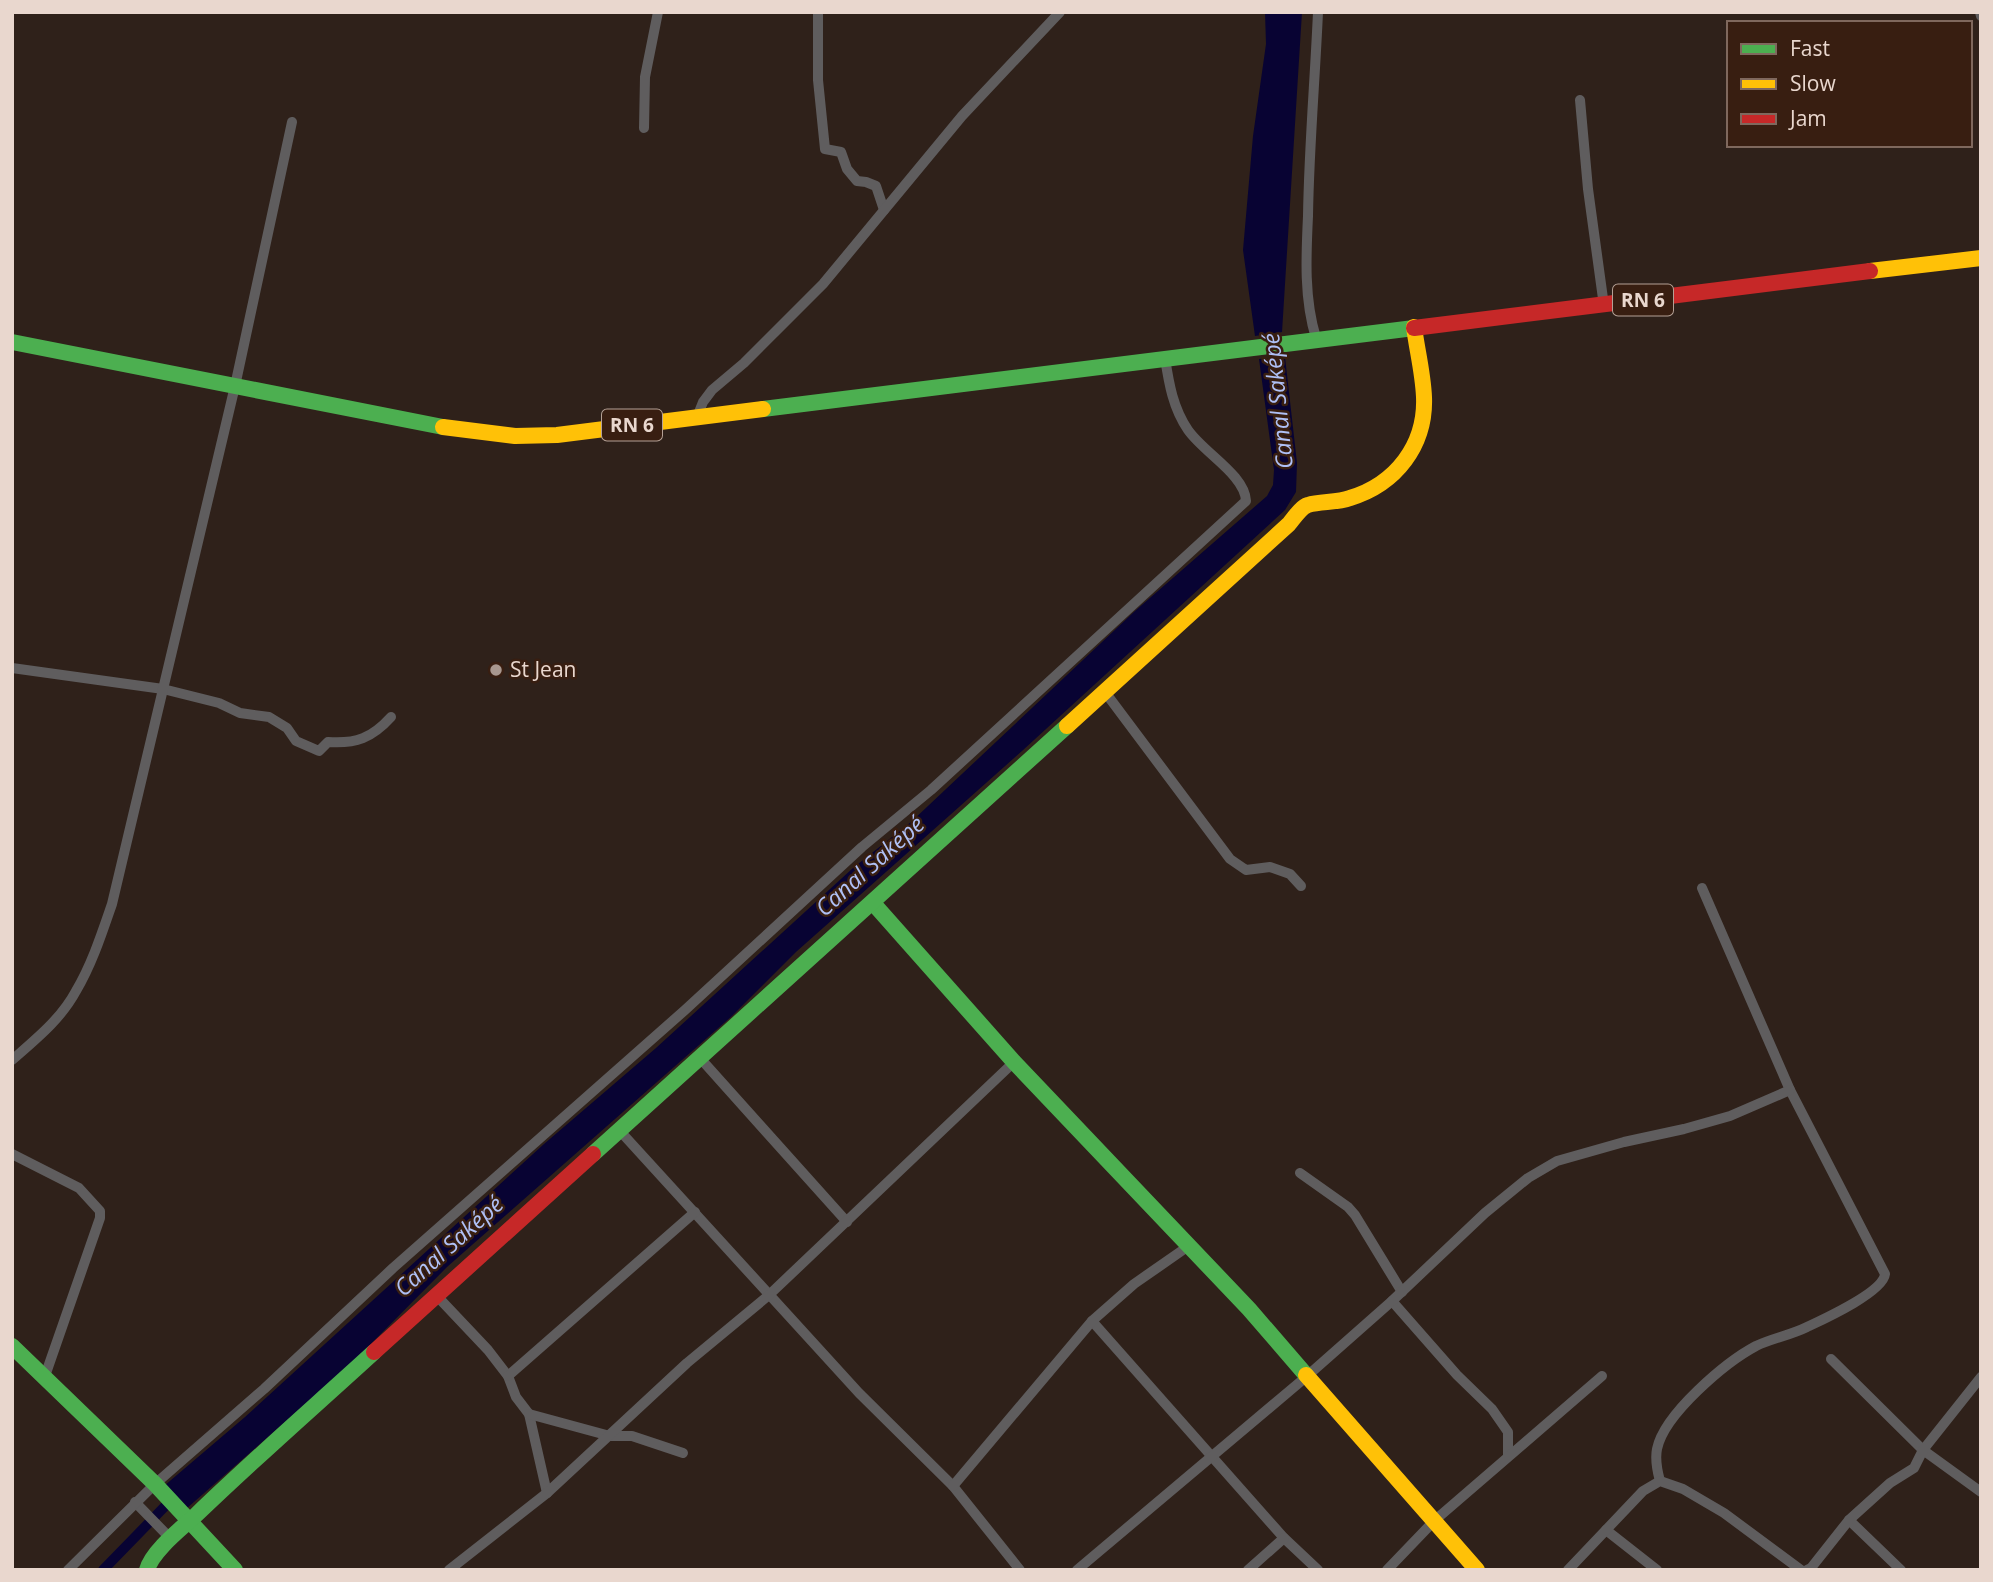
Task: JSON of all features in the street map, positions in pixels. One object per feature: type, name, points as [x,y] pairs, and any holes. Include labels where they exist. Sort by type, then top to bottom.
[{"type":"street","points":[[643,128],[645,77],[658,12]]},
{"type":"street","points":[[818,12],[818,80],[825,149],[841,152],[847,169],[857,181],[876,186],[884,210]]},
{"type":"street","points":[[697,417],[702,402],[712,390],[744,363],[823,284],[962,116],[1060,12]]},
{"type":"street","points":[[1311,339],[1306,272],[1318,12]]},
{"type":"street","points":[[1580,100],[1588,189],[1604,306]]},
{"type":"street","points":[[12,1060],[51,1025],[76,992],[94,955],[112,904],[235,386],[292,122]]},
{"type":"street","name":"RN 6","points":[[12,342],[426,425],[515,436],[557,435],[1311,339],[1604,306],[1981,258]]},
{"type":"street","points":[[147,1570],[149,1563],[171,1539],[221,1491],[873,903],[1289,524],[1306,505],[1331,505],[1355,498],[1398,474],[1422,426],[1424,404],[1413,327]]},
{"type":"street","points":[[68,1570],[135,1502],[264,1390],[393,1268],[695,1001],[862,847],[940,782],[1246,501],[1246,491],[1234,474],[1203,449],[1187,429],[1175,407],[1165,358]]},
{"type":"street","points":[[12,668],[163,689],[219,702],[240,713],[269,717],[287,728],[296,740],[318,751],[328,742],[350,744],[379,731],[391,717]]},
{"type":"street","points":[[1105,692],[1230,859],[1246,870],[1270,867],[1290,874],[1301,886]]},
{"type":"street","points":[[1660,1480],[1656,1463],[1657,1447],[1681,1407],[1698,1390],[1754,1347],[1805,1328],[1855,1302],[1885,1280],[1885,1274],[1790,1090],[1702,888]]},
{"type":"street","points":[[873,903],[1014,1062],[1249,1309],[1477,1570]]},
{"type":"street","points":[[700,1058],[847,1222]]},
{"type":"street","points":[[449,1570],[547,1493],[687,1363],[769,1294],[1014,1062]]},
{"type":"street","points":[[1077,1570],[1306,1377],[1402,1292],[1485,1213],[1528,1178],[1557,1161],[1730,1116],[1790,1090]]},
{"type":"street","points":[[620,1131],[859,1393],[953,1486],[1020,1570]]},
{"type":"street","points":[[12,1154],[79,1188],[100,1211],[100,1218],[45,1376]]},
{"type":"street","points":[[1300,1173],[1348,1207],[1355,1215],[1402,1292]]},
{"type":"street","points":[[508,1376],[695,1212]]},
{"type":"street","points":[[953,1486],[1092,1321],[1134,1284],[1190,1245]]},
{"type":"street","points":[[436,1295],[488,1350],[508,1376],[516,1397],[529,1414],[547,1493]]},
{"type":"street","points":[[1392,1301],[1457,1375],[1492,1409],[1508,1432],[1508,1455]]},
{"type":"street","points":[[1092,1321],[1284,1538],[1318,1570]]},
{"type":"street","points":[[12,1346],[155,1484],[235,1570]]},
{"type":"street","points":[[1831,1359],[1923,1450],[1980,1489]]},
{"type":"street","points":[[1387,1570],[1434,1521],[1602,1376]]},
{"type":"street","points":[[1807,1570],[1849,1520],[1890,1483],[1914,1468],[1923,1450],[1981,1377]]},
{"type":"street","points":[[529,1414],[610,1436],[632,1436],[683,1453]]},
{"type":"street","points":[[1568,1570],[1643,1491],[1660,1480]]},
{"type":"street","points":[[1660,1480],[1683,1489],[1724,1513],[1801,1570]]},
{"type":"street","points":[[135,1502],[171,1539]]},
{"type":"street","points":[[1849,1520],[1901,1570]]},
{"type":"street","points":[[1606,1530],[1657,1570]]},
{"type":"street","points":[[1248,1570],[1284,1538]]},
{"type":"water","points":[[1265,12],[1302,12],[1282,332],[1255,336],[1243,250],[1253,136],[1266,44]]},
{"type":"water","points":[[1285,357],[1297,463],[1296,492],[1285,510],[1022,751],[796,952],[732,1016],[447,1267],[352,1363],[186,1509],[164,1486],[245,1417],[544,1144],[656,1048],[853,868],[911,822],[1135,611],[1267,496],[1273,485],[1274,470],[1259,359]]},
{"type":"waterway","name":"Canal Saképé","points":[[103,1570],[174,1497]]},
{"type":"traffic: fast","points":[[763,409],[1414,328]]},
{"type":"traffic: fast","points":[[12,342],[443,427]]},
{"type":"traffic: fast","points":[[593,1154],[1067,726]]},
{"type":"traffic: fast","points":[[873,903],[1014,1062],[1249,1309],[1306,1375]]},
{"type":"traffic: fast","points":[[12,1346],[155,1484],[235,1570]]},
{"type":"traffic: fast","points":[[147,1570],[168,1540],[374,1352]]},
{"type":"traffic: slow","points":[[1870,271],[1981,258]]},
{"type":"traffic: slow","points":[[1067,726],[1289,524],[1303,508],[1345,500],[1366,492],[1394,473],[1414,446],[1423,415],[1424,397],[1414,327]]},
{"type":"traffic: slow","points":[[443,427],[515,436],[557,435],[763,409]]},
{"type":"traffic: slow","points":[[1306,1375],[1477,1570]]},
{"type":"traffic: jam","points":[[1414,328],[1870,271]]},
{"type":"traffic: jam","points":[[374,1352],[593,1154]]},
{"type":"place","name":"St Jean","points":[[496,670]]}]
